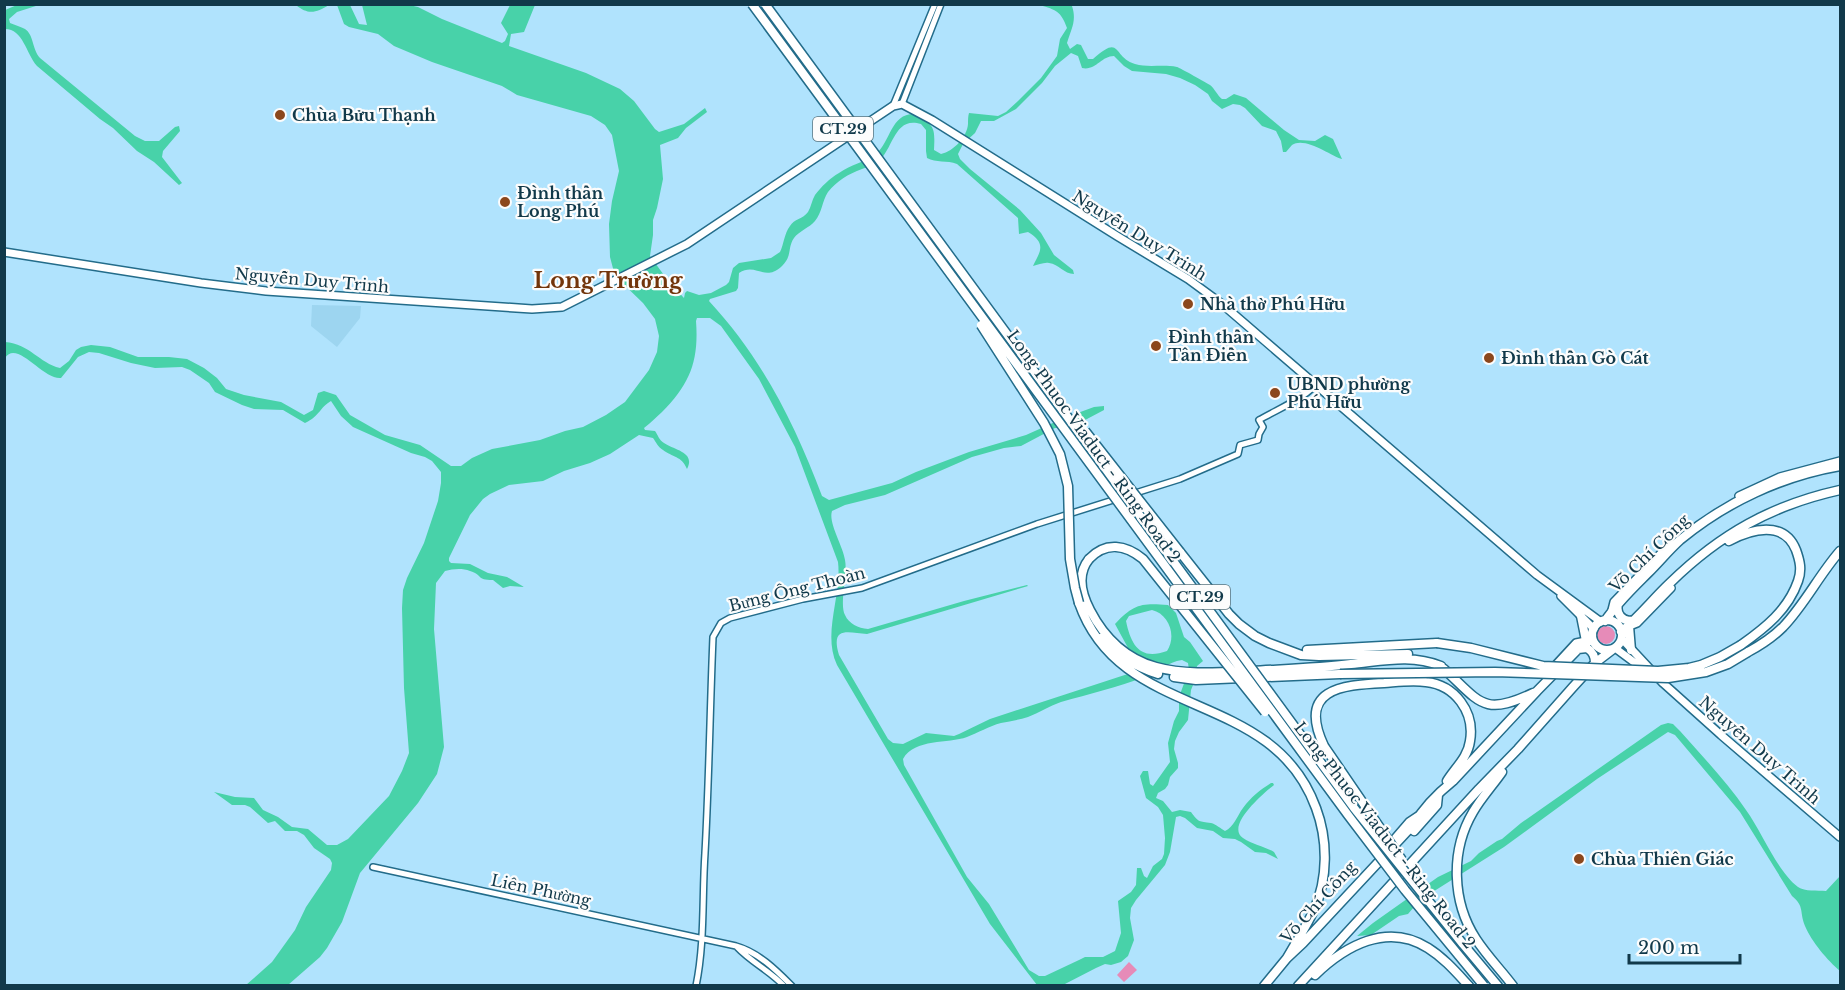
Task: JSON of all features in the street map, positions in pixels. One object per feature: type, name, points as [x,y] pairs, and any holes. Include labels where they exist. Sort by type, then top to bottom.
[{"type":"highway","name":"Long Phuoc Viaduct - Ring Road 2","points":[[752,4],[1348,815],[1405,890],[1484,986]]},
{"type":"highway","name":"Long Phuoc Viaduct - Ring Road 2","points":[[765,4],[1354,808],[1495,983]]},
{"type":"highway","points":[[944,248],[1054,393],[1239,624],[1262,640],[1301,655],[1405,654],[1423,657],[1441,666],[1471,696],[1487,704],[1504,705],[1537,691]]},
{"type":"highway","points":[[935,254],[1044,423],[1060,454],[1068,486],[1070,559],[1075,588],[1083,614],[1101,646],[1142,680],[1247,728],[1275,748],[1297,772],[1314,802],[1323,838],[1324,876],[1315,909],[1287,958]]},
{"type":"highway","name":"Võ Chí Công","points":[[1603,621],[1689,531],[1727,507],[1778,482],[1821,469],[1840,466]]},
{"type":"highway","points":[[1298,986],[1554,708],[1599,660],[1613,649],[1632,622],[1671,581],[1727,536],[1754,520],[1780,507],[1811,496],[1840,491]]},
{"type":"highway","points":[[1286,649],[1320,650],[1437,644],[1471,648],[1543,666],[1658,671],[1689,668],[1720,657],[1741,645],[1773,620],[1782,611],[1799,580],[1801,564],[1794,545],[1788,538],[1770,530],[1749,531],[1710,549]]},
{"type":"highway","points":[[1185,676],[1136,658],[1117,645],[1102,629],[1088,607],[1083,591],[1082,570],[1089,559],[1100,550],[1114,546],[1129,550],[1143,559],[1348,815]]},
{"type":"highway","points":[[1083,614],[1105,642],[1133,663],[1161,674],[1197,677],[1495,672],[1668,678],[1706,672],[1728,664],[1765,642],[1782,629],[1796,613],[1840,551]]},
{"type":"highway","points":[[1615,607],[1622,619],[1632,622]]},
{"type":"highway","points":[[1581,616],[1594,643],[1600,648],[1613,649]]},
{"type":"highway","points":[[1591,635],[1603,621],[1616,623],[1622,635]]},
{"type":"highway","points":[[1630,650],[1632,622]]},
{"type":"highway","points":[[1591,635],[1599,660]]},
{"type":"highway","name":"Võ Chí Công","points":[[1266,983],[1407,831],[1440,792],[1591,635]]},
{"type":"highway","points":[[1578,649],[1591,650],[1599,660]]},
{"type":"highway","points":[[1197,677],[1411,658],[1441,666]]},
{"type":"highway","points":[[1440,792],[1470,744],[1470,721],[1462,703],[1454,694],[1437,685],[1414,681],[1354,684],[1335,688],[1324,697],[1317,712],[1317,728],[1324,746],[1362,805],[1462,943]]},
{"type":"highway","points":[[1513,986],[1485,952],[1471,930],[1462,908],[1457,881],[1457,864],[1463,832],[1473,812],[1518,749]]},
{"type":"highway","name":"Võ Chí Công","points":[[1310,936],[1323,929],[1401,846],[1437,805],[1440,792]]},
{"type":"highway","points":[[1304,986],[1340,954],[1369,939],[1384,938],[1414,941],[1427,947],[1452,967],[1469,986]]},
{"type":"main road","points":[[893,106],[902,104]]},
{"type":"main road","name":"Nguyễn Duy Trinh","points":[[902,104],[1188,279],[1222,304],[1555,590],[1581,616],[1591,635]]},
{"type":"main road","name":"Nguyễn Duy Trinh","points":[[4,252],[201,284],[266,291],[532,309],[562,307],[703,234],[893,106]]},
{"type":"main road","name":"Võ Chí Công","points":[[1689,531],[1722,506],[1762,484],[1840,461]]},
{"type":"main road","name":"Nguyễn Duy Trinh","points":[[1555,590],[1603,621]]},
{"type":"main road","name":"Võ Chí Công","points":[[1547,681],[1550,671],[1576,644],[1591,635]]},
{"type":"main road","name":"Nguyễn Duy Trinh","points":[[1622,635],[1630,650],[1663,683],[1840,837]]},
{"type":"main road","name":"Nguyễn Duy Trinh","points":[[1613,649],[1663,683]]},
{"type":"main road","points":[[1316,966],[1386,895],[1476,797],[1491,777]]},
{"type":"main road","name":"Võ Chí Công","points":[[1287,958],[1409,822],[1420,814]]},
{"type":"main road","name":"Võ Chí Công","points":[[1258,986],[1266,983]]},
{"type":"street","points":[[893,106],[935,4]]},
{"type":"street","points":[[902,104],[941,4]]},
{"type":"street","name":"Bưng Ông Thoàn","points":[[696,986],[703,939],[713,637],[721,623],[730,618],[821,596],[854,591],[1037,524],[1191,474],[1238,454],[1240,445],[1258,440],[1263,427],[1259,420],[1297,401],[1315,386]]},
{"type":"street","name":"Liên Phường","points":[[373,867],[736,946]]},
{"type":"street","points":[[736,946],[745,957],[765,969],[784,986]]},
{"type":"street","points":[[736,946],[759,957],[792,986]]},
{"type":"shaded area","points":[[17,5],[39,5],[17,12],[9,19],[10,23],[28,32],[40,58],[135,136],[145,141],[159,141],[179,126],[180,131],[163,151],[162,157],[182,183],[179,185],[37,66],[20,37],[11,30],[5,29],[5,10]]},
{"type":"shaded area","points":[[296,5],[329,5],[312,12]]},
{"type":"shaded area","points":[[337,5],[350,5],[359,24],[367,25],[362,5],[409,5],[502,43],[508,34],[501,23],[510,5],[535,5],[524,32],[511,34],[509,46],[586,73],[620,89],[634,101],[659,132],[684,124],[705,108],[707,112],[686,128],[678,138],[660,145],[663,179],[653,220],[650,256],[684,298],[687,291],[699,295],[711,293],[726,285],[733,268],[739,263],[771,258],[780,252],[788,229],[808,212],[820,189],[843,170],[876,154],[896,122],[901,118],[916,114],[927,122],[934,132],[934,150],[941,154],[955,147],[962,138],[967,129],[969,113],[998,116],[1006,112],[1041,78],[1057,56],[1060,39],[1067,28],[1057,12],[1040,5],[1072,6],[1074,21],[1067,43],[1070,49],[1077,44],[1081,45],[1088,59],[1093,59],[1102,51],[1113,47],[1128,61],[1135,64],[1177,67],[1210,85],[1222,99],[1234,94],[1246,98],[1299,140],[1315,141],[1325,135],[1333,139],[1342,159],[1304,143],[1292,145],[1286,152],[1283,152],[1276,131],[1262,126],[1240,105],[1233,104],[1222,109],[1212,101],[1208,94],[1195,85],[1166,74],[1132,71],[1114,56],[1105,58],[1091,67],[1082,68],[1078,56],[1071,53],[1055,66],[1016,109],[994,121],[981,121],[975,133],[963,144],[958,154],[970,169],[1020,210],[1041,233],[1054,255],[1073,270],[1074,274],[1049,263],[1033,266],[1040,249],[1034,236],[1028,232],[1019,234],[1018,218],[957,164],[927,158],[926,130],[921,124],[912,123],[900,129],[876,163],[847,176],[831,188],[815,221],[794,238],[789,256],[781,267],[770,273],[745,270],[739,273],[736,291],[709,301],[745,345],[761,369],[788,418],[822,496],[829,500],[892,483],[969,452],[1026,435],[1064,418],[1094,407],[1104,406],[1104,410],[1070,428],[1055,428],[1021,446],[972,457],[885,495],[845,505],[832,511],[832,522],[845,560],[843,610],[849,621],[857,627],[868,629],[964,601],[1028,586],[867,634],[843,633],[837,639],[839,655],[888,739],[893,743],[903,744],[926,733],[954,736],[990,719],[1140,670],[1115,624],[1139,606],[1168,605],[1176,613],[1184,637],[1203,661],[1197,666],[1191,690],[1188,720],[1175,741],[1174,749],[1178,768],[1170,777],[1168,785],[1158,793],[1156,798],[1163,801],[1172,812],[1180,810],[1191,812],[1200,821],[1213,824],[1225,831],[1233,824],[1252,797],[1273,783],[1274,785],[1255,802],[1242,818],[1239,833],[1243,838],[1274,852],[1278,859],[1266,853],[1255,852],[1235,839],[1223,838],[1213,831],[1197,828],[1185,818],[1176,817],[1170,852],[1165,865],[1131,908],[1130,918],[1134,940],[1128,956],[1121,962],[1105,964],[1063,985],[1037,985],[990,924],[837,665],[831,640],[838,562],[795,447],[759,379],[721,326],[710,318],[697,318],[696,348],[691,371],[672,402],[644,428],[655,431],[662,442],[683,452],[689,459],[687,469],[676,457],[661,449],[653,438],[639,435],[610,454],[590,463],[564,471],[543,481],[509,485],[483,499],[470,515],[449,561],[470,564],[488,573],[507,577],[524,587],[503,588],[493,580],[484,579],[461,569],[445,571],[436,583],[434,629],[444,747],[437,774],[418,803],[360,873],[342,922],[320,957],[288,985],[246,985],[272,962],[295,930],[306,907],[331,870],[332,863],[314,848],[304,835],[297,831],[285,831],[275,821],[268,823],[250,807],[232,805],[214,792],[235,797],[254,798],[263,810],[292,827],[308,829],[327,845],[337,845],[348,839],[389,796],[409,753],[404,688],[403,590],[424,543],[438,501],[441,472],[432,461],[425,457],[353,427],[341,416],[331,401],[305,423],[283,410],[254,409],[242,405],[215,392],[209,383],[182,367],[155,368],[89,352],[78,357],[61,378],[46,373],[16,353],[10,353],[5,358],[5,342],[21,346],[60,368],[69,361],[76,350],[91,345],[110,347],[138,357],[187,359],[217,378],[226,389],[281,402],[304,415],[313,410],[318,393],[324,391],[336,395],[350,415],[385,435],[420,445],[451,466],[461,466],[492,449],[540,440],[583,427],[606,415],[625,402],[649,370],[657,352],[659,336],[655,319],[643,303],[615,276],[610,257],[609,224],[619,171],[612,135],[605,125],[591,116],[517,95],[502,86],[432,62],[394,46],[378,34],[344,24]],"holes":[[[1152,610],[1163,616],[1171,632],[1167,651],[1158,654],[1150,654],[1138,649],[1126,621],[1129,616]],[[1182,660],[1188,663],[1189,670],[1179,697],[1179,711],[1168,743],[1170,762],[1153,786],[1150,784],[1148,771],[1143,771],[1140,776],[1146,798],[1158,807],[1163,815],[1165,838],[1162,859],[1153,866],[1147,878],[1141,868],[1137,868],[1136,885],[1131,892],[1118,901],[1121,933],[1115,951],[1103,957],[1085,957],[1045,976],[1039,976],[1029,970],[989,904],[967,877],[904,765],[903,759],[915,748],[967,737],[997,724],[1028,717],[1061,702],[1145,677]]]},
{"type":"shaded area","points":[[312,305],[361,306],[360,318],[337,347],[311,326]]},
{"type":"shaded area","points":[[1602,626],[1610,626],[1615,631],[1613,642],[1602,644],[1597,639],[1597,631]]},
{"type":"shaded area","points":[[1673,724],[1680,731],[1731,790],[1790,880],[1801,889],[1826,891],[1840,876],[1840,971],[1811,938],[1803,921],[1799,903],[1792,896],[1740,812],[1675,735],[1668,732],[1597,779],[1504,847],[1420,900],[1408,914],[1399,916],[1371,935],[1357,936],[1438,877],[1471,861],[1521,823],[1661,725]]},
{"type":"shaded area","points":[[1129,962],[1137,970],[1124,982],[1117,975]]},
{"type":"place","name":"Chùa Bửu Thạnh","points":[[280,115]]},
{"type":"place","name":"Đình thần Long Phú","points":[[505,202]]},
{"type":"place","name":"Nhà thờ Phú Hữu","points":[[1188,304]]},
{"type":"place","name":"Đình thần Tân Điền","points":[[1156,346]]},
{"type":"place","name":"Đình thần Gò Cát","points":[[1489,358]]},
{"type":"place","name":"UBND phường Phú Hữu","points":[[1275,393]]},
{"type":"place","name":"Chùa Thiên Giác","points":[[1579,859]]},
{"type":"district","name":"Long Trường","points":[[608,280]]}]
